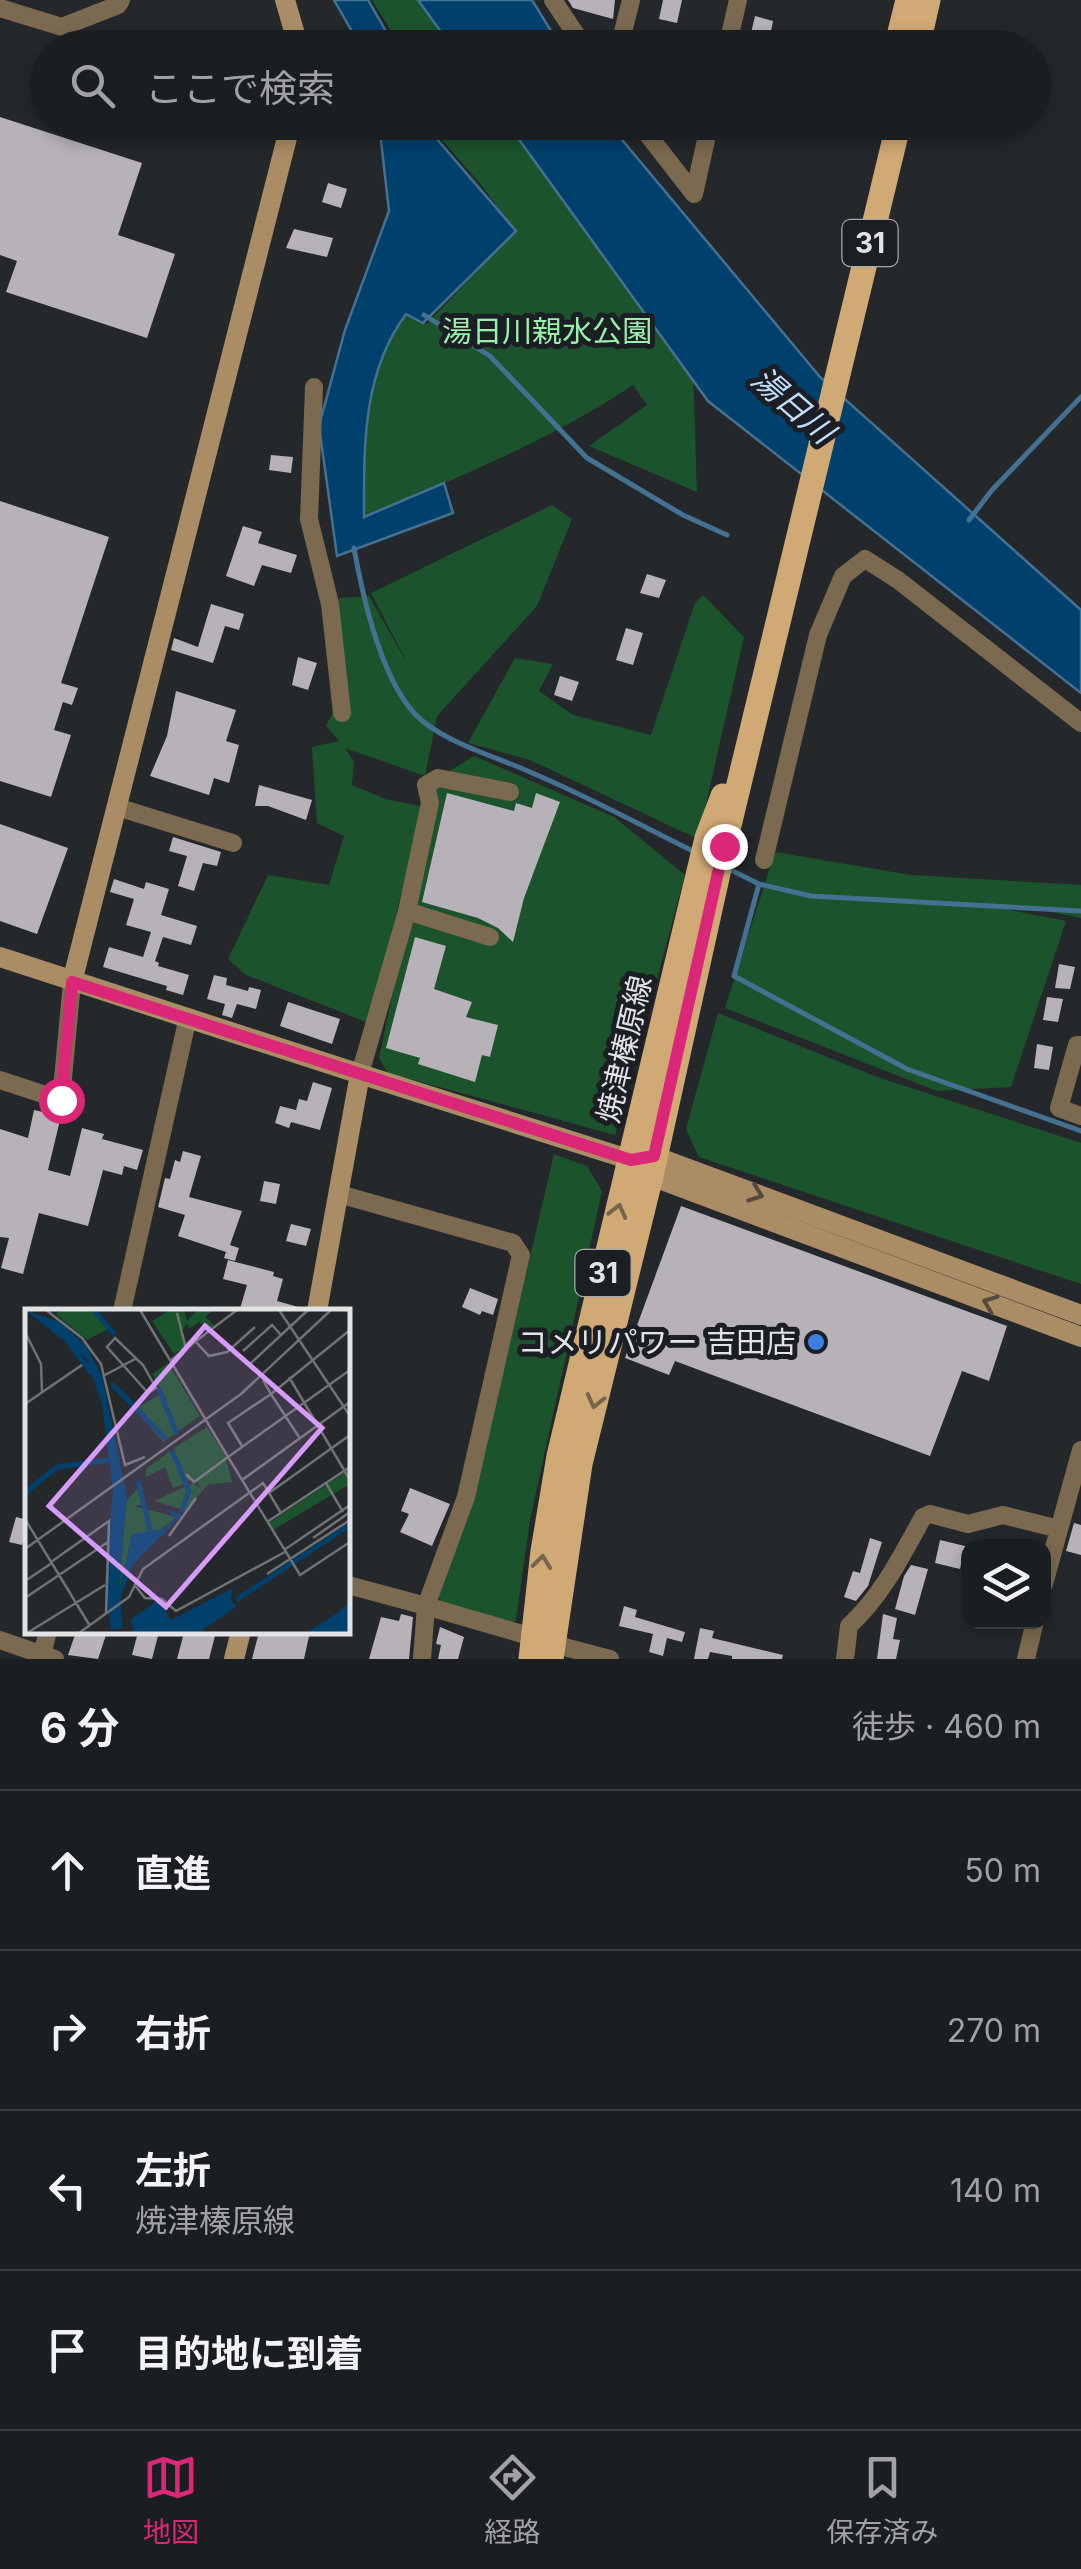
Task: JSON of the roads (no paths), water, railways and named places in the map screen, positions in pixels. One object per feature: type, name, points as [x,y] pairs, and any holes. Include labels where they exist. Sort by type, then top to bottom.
[{"type":"main road","points":[[900,30],[908,0]]},
{"type":"main road","points":[[921,30],[928,0]]},
{"type":"main road","name":"焼津榛原線","points":[[841,364],[880,140]]},
{"type":"main road","name":"焼津榛原線","points":[[542,1650],[716,842],[786,599],[895,140]]},
{"type":"street","points":[[0,8],[62,27],[118,5],[121,0]]},
{"type":"street","points":[[285,0],[296,30]]},
{"type":"street","points":[[552,0],[573,30]]},
{"type":"street","points":[[624,30],[631,0]]},
{"type":"street","points":[[731,30],[738,0]]},
{"type":"street","points":[[0,1080],[61,1100],[72,982],[286,140]]},
{"type":"street","points":[[652,140],[694,194],[706,140]]},
{"type":"street","points":[[314,387],[310,519],[330,604],[342,713]]},
{"type":"street","points":[[764,860],[818,636],[842,576],[865,560],[898,580],[1081,723]]},
{"type":"street","points":[[318,1309],[360,1074],[407,912],[430,803],[426,785],[438,778],[510,792]]},
{"type":"street","points":[[116,807],[233,843]]},
{"type":"street","points":[[407,912],[490,937]]},
{"type":"street","points":[[0,957],[645,1164],[1081,1314]]},
{"type":"street","points":[[123,1309],[188,1017]]},
{"type":"street","points":[[1081,1045],[1058,1108],[1081,1116]]},
{"type":"street","points":[[645,1164],[1081,1337]]},
{"type":"street","points":[[339,1194],[513,1243],[522,1255],[466,1497],[426,1606],[422,1659]]},
{"type":"street","points":[[1051,1558],[1081,1452]]},
{"type":"street","points":[[845,1659],[848,1626],[872,1604],[923,1517],[930,1514],[968,1524],[1003,1514],[1059,1529]]},
{"type":"street","points":[[350,1586],[426,1606],[542,1650],[610,1659]]},
{"type":"street","points":[[1026,1659],[1032,1629]]},
{"type":"street","points":[[234,1659],[240,1634]]},
{"type":"street","points":[[0,1640],[46,1658]]},
{"type":"water","points":[[334,0],[368,0],[385,30],[351,30]]},
{"type":"water","points":[[418,0],[532,0],[551,30],[440,30]]},
{"type":"water","points":[[381,140],[438,140],[516,231],[423,323],[406,314],[381,361],[373,386],[364,464],[364,517],[444,483],[453,513],[337,556],[319,426],[345,330],[389,211]]},
{"type":"water","name":"湯日川","points":[[519,140],[622,140],[820,377],[1081,610],[1081,693],[708,401]]},
{"type":"waterway","points":[[424,315],[490,356],[587,458],[683,515],[727,535]]},
{"type":"waterway","points":[[969,520],[992,490],[1081,397]]},
{"type":"waterway","points":[[354,548],[382,657],[402,697],[425,723],[453,740],[572,791],[697,853]]},
{"type":"waterway","points":[[729,869],[759,884],[811,896],[1081,911]]},
{"type":"waterway","points":[[759,884],[734,976],[907,1069],[1081,1131]]},
{"type":"place","name":"コメリパワー 吉田店","points":[[816,1342]]},
{"type":"park label","name":"湯日川親水公園","points":[[547,331]]}]
